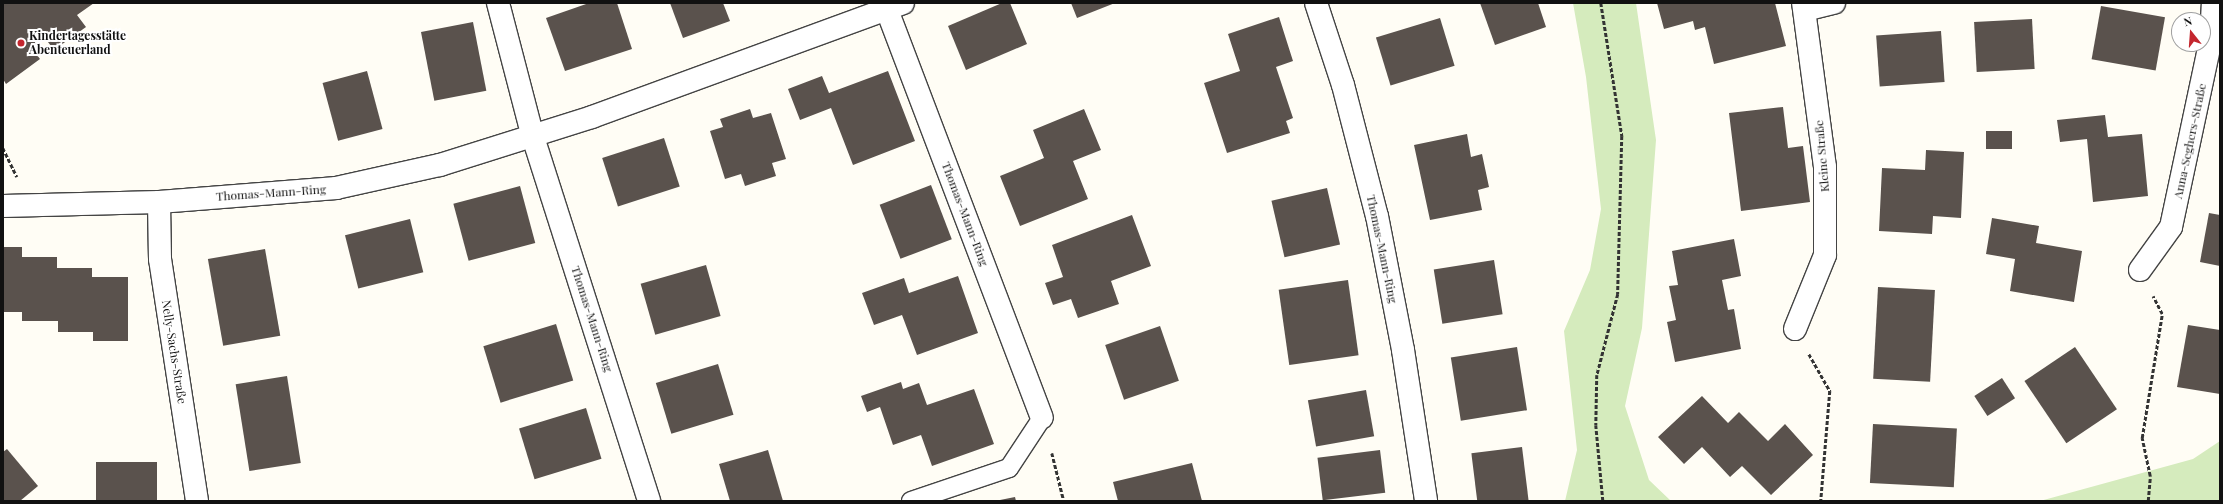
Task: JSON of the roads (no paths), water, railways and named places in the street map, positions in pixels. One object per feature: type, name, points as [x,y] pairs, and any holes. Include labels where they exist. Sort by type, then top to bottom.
[{"type":"street","points":[[498,3],[533,137]]},
{"type":"street","name":"Thomas-Mann-Ring","points":[[1316,3],[1343,85],[1377,216],[1403,350],[1426,501]]},
{"type":"street","points":[[1804,6],[1834,3]]},
{"type":"street","name":"Anna-Seghers-Straße","points":[[2140,270],[2172,227],[2212,39],[2214,3]]},
{"type":"street","name":"Thomas-Mann-Ring","points":[[3,206],[158,202],[336,188],[440,165],[533,137],[895,6],[1042,418]]},
{"type":"street","name":"Kleine Straße","points":[[1795,328],[1825,255],[1825,167],[1804,6]]},
{"type":"street","name":"Thomas-Mann-Ring","points":[[533,137],[649,501]]},
{"type":"street","name":"Nelly-Sachs-Straße","points":[[158,202],[160,259],[197,501]]},
{"type":"lane","points":[[912,501],[1009,468],[1042,418]]},
{"type":"place","name":"Kindertagesstätte Abenteuerland","points":[[21,43]]}]
